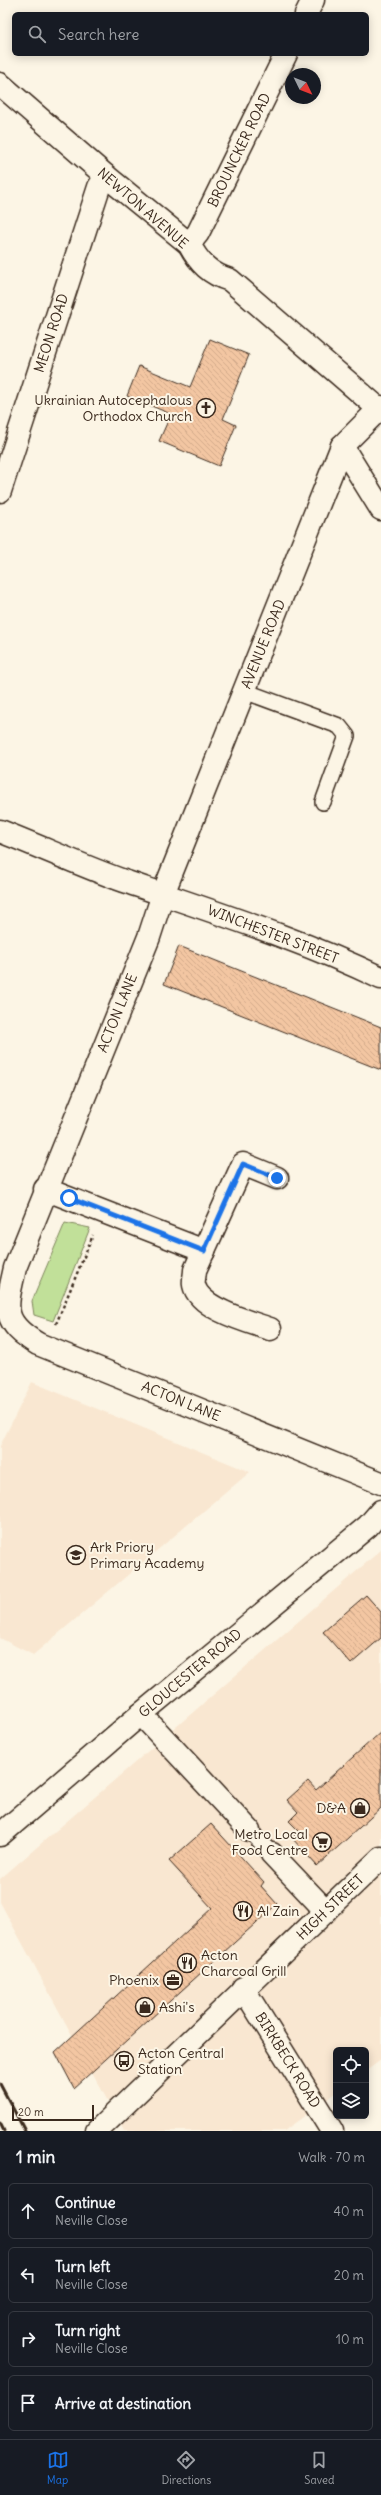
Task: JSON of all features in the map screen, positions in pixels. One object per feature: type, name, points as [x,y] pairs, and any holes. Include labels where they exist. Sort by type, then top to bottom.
[{"type":"street","points":[[307,12],[313,0]]},
{"type":"street","name":"BROUNCKER ROAD","points":[[189,244],[198,233],[285,56]]},
{"type":"street","name":"NEWTON AVENUE","points":[[0,84],[106,176],[189,244],[196,258],[215,275],[230,280],[380,408]]},
{"type":"street","name":"MEON ROAD","points":[[0,491],[97,194],[106,176]]},
{"type":"street","name":"AVENUE ROAD","points":[[163,894],[342,446],[380,408]]},
{"type":"street","points":[[342,446],[381,509]]},
{"type":"street","points":[[0,831],[123,880],[163,894]]},
{"type":"street","name":"WINCHESTER STREET","points":[[163,894],[334,956],[381,978]]},
{"type":"street","name":"ACTON LANE","points":[[163,894],[149,937],[45,1189],[4,1296],[8,1318],[19,1333],[38,1344],[381,1483]]},
{"type":"street","points":[[270,1329],[218,1309],[204,1301],[194,1286],[195,1270],[243,1164],[277,1178]]},
{"type":"street","points":[[45,1189],[204,1251]]},
{"type":"street","name":"GLOUCESTER ROAD","points":[[0,1835],[141,1714],[368,1526],[381,1511]]},
{"type":"street","points":[[141,1714],[249,1830]]},
{"type":"street","points":[[272,1854],[326,1911]]},
{"type":"street","name":"HIGH STREET","points":[[103,2129],[243,1988],[381,1858]]},
{"type":"street","name":"BIRKBECK ROAD","points":[[243,1988],[332,2131]]},
{"type":"lane","points":[[244,691],[339,726],[347,736],[323,802]]},
{"type":"lane","points":[[249,1830],[272,1854]]},
{"type":"path","points":[[55,1329],[96,1228]]},
{"type":"shaded area","name":"Ark Priory Primary Academy","points":[[32,1382],[250,1472],[33,1655],[0,1638],[0,1446]]},
{"type":"shaded area","points":[[381,1550],[381,2060],[369,2069],[369,2047],[333,2047],[333,2095],[284,2131],[124,2131],[0,1902],[0,1879]]},
{"type":"green space","points":[[65,1223],[90,1228],[53,1321],[34,1315],[32,1301]]},
{"type":"building","name":"Ukrainian Autocephalous Orthodox Church","points":[[210,339],[249,355],[223,419],[236,425],[219,466],[159,441],[171,414],[127,396],[139,366],[190,387]]},
{"type":"building","points":[[179,946],[381,1027],[381,1070],[164,984]]},
{"type":"building","points":[[366,1595],[381,1612],[381,1638],[351,1664],[323,1632]]},
{"type":"building","points":[[381,1732],[381,1808],[317,1866],[292,1838],[299,1831],[289,1821],[298,1812],[287,1800],[308,1781],[316,1790]]},
{"type":"building","points":[[211,1824],[264,1882],[261,1886],[277,1904],[74,2088],[55,2052],[212,1908],[169,1861]]},
{"type":"railway","points":[[0,2084],[25,2131]]},
{"type":"railway","points":[[0,2123],[4,2131]]},
{"type":"place","name":"Ukrainian Autocephalous Orthodox Church","points":[[206,408]]},
{"type":"place","name":"Ark Priory Primary Academy","points":[[76,1555]]},
{"type":"place","name":"D&A","points":[[360,1808]]},
{"type":"place","name":"Metro Local Food Centre","points":[[322,1842]]},
{"type":"place","name":"Al Zain","points":[[243,1911]]},
{"type":"place","name":"Acton Charcoal Grill","points":[[187,1963]]},
{"type":"place","name":"Phoenix","points":[[173,1980]]},
{"type":"place","name":"Ashi's","points":[[145,2007]]},
{"type":"place","name":"Acton Central Station","points":[[124,2061]]},
{"type":"route","points":[[69,1198],[204,1251],[243,1164],[277,1178]]}]
